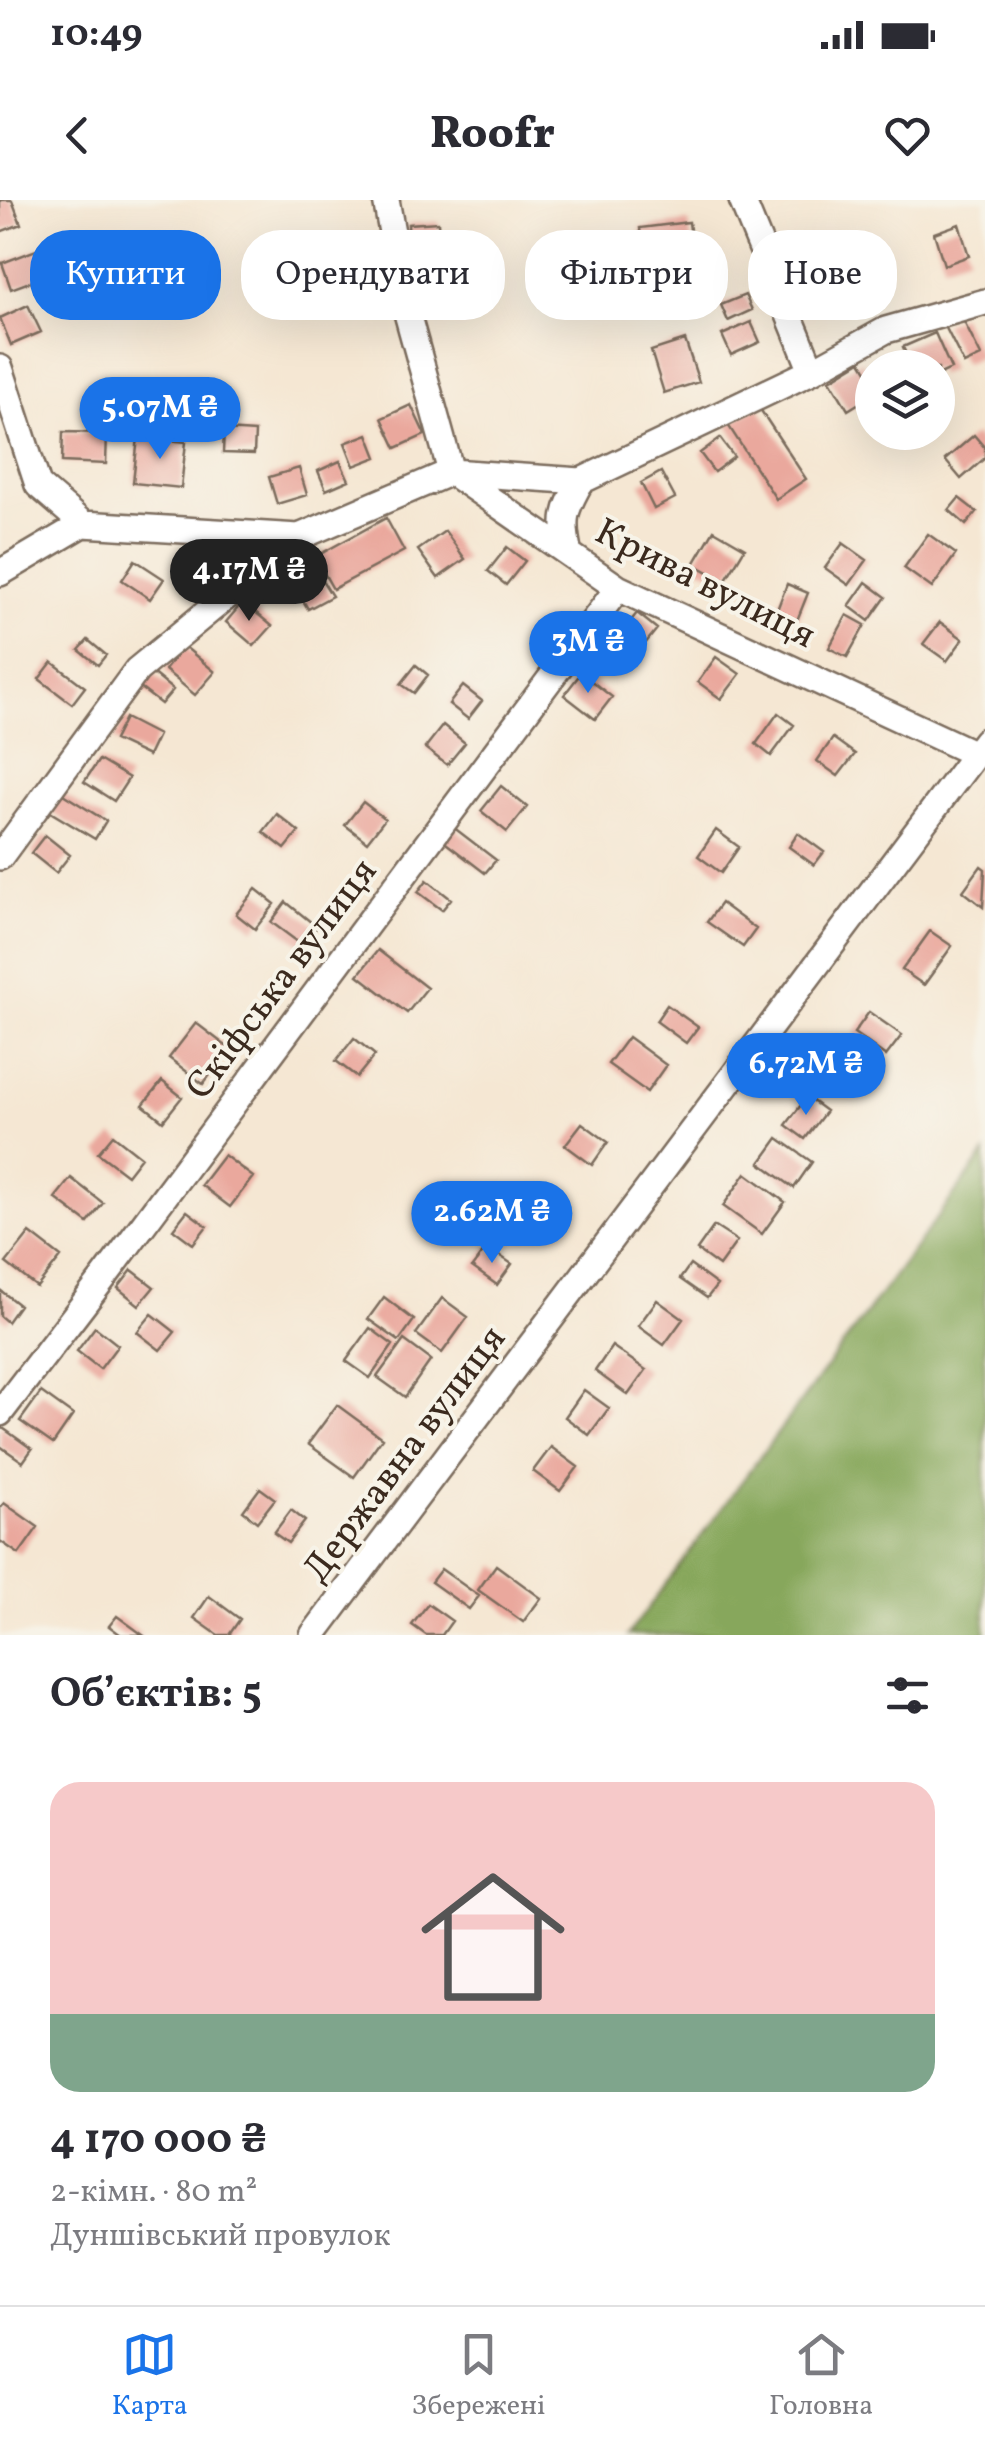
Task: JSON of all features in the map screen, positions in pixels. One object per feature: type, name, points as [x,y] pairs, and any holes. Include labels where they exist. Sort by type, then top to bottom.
[{"type":"street","points":[[386,200],[407,313],[451,472]]},
{"type":"street","points":[[742,200],[812,370]]},
{"type":"street","points":[[0,857],[138,670],[300,537],[451,472],[582,481],[886,330],[985,302]]},
{"type":"street","points":[[0,368],[38,486],[83,524]]},
{"type":"street","name":"Крива вулиця","points":[[451,472],[618,588],[980,748]]},
{"type":"street","points":[[569,554],[563,529],[567,506],[582,481]]},
{"type":"street","points":[[0,572],[83,524],[300,537]]},
{"type":"street","name":"Скіфська вулиця","points":[[0,1413],[618,588]]},
{"type":"street","name":"Державна вулиця","points":[[313,1635],[980,748]]},
{"type":"green space","points":[[985,1153],[985,1635],[628,1635]]},
{"type":"building","points":[[0,200],[12,200],[21,224],[0,232]]},
{"type":"building","points":[[438,222],[438,230],[408,230],[408,224]]},
{"type":"building","points":[[689,222],[690,230],[640,230]]},
{"type":"building","points":[[959,224],[969,256],[944,265],[934,233]]},
{"type":"building","points":[[30,252],[30,282],[11,289],[2,263]]},
{"type":"building","points":[[745,295],[748,312],[728,321],[728,302]]},
{"type":"building","points":[[28,305],[30,320],[35,320],[41,332],[11,345],[0,318]]},
{"type":"building","points":[[961,316],[981,356],[964,364],[944,324]]},
{"type":"building","points":[[751,322],[760,342],[731,355],[722,335]]},
{"type":"building","points":[[935,333],[943,350],[904,350],[903,347]]},
{"type":"building","points":[[685,340],[699,382],[664,393],[651,351]]},
{"type":"building","points":[[855,365],[855,406],[848,410],[830,380]]},
{"type":"building","points":[[123,389],[141,391],[135,428],[117,426]]},
{"type":"building","points":[[411,405],[425,435],[396,448],[382,418]]},
{"type":"building","points":[[758,406],[806,479],[776,499],[728,425]]},
{"type":"building","points":[[224,430],[255,432],[254,454],[223,453]]},
{"type":"building","points":[[63,432],[107,433],[106,464],[62,462]]},
{"type":"building","points":[[368,434],[377,457],[354,466],[345,443]]},
{"type":"building","points":[[974,435],[985,448],[985,458],[961,479],[945,460]]},
{"type":"building","points":[[138,437],[186,442],[181,488],[133,483]]},
{"type":"building","points":[[720,438],[734,457],[714,472],[700,453]]},
{"type":"building","points":[[340,461],[349,480],[326,490],[318,471]]},
{"type":"building","points":[[299,468],[307,495],[277,504],[269,477]]},
{"type":"building","points":[[661,472],[675,498],[654,509],[641,483]]},
{"type":"building","points":[[959,498],[977,512],[966,525],[949,510]]},
{"type":"building","points":[[386,518],[404,551],[333,589],[315,557]]},
{"type":"building","points":[[714,530],[745,548],[725,581],[694,564]]},
{"type":"building","points":[[445,531],[465,559],[438,578],[418,550]]},
{"type":"building","points":[[928,534],[956,554],[932,588],[904,568]]},
{"type":"building","points":[[843,543],[867,560],[849,585],[825,568]]},
{"type":"building","points":[[507,547],[525,561],[506,585],[488,571]]},
{"type":"building","points":[[135,560],[164,579],[150,599],[122,580]]},
{"type":"building","points":[[314,567],[332,596],[308,609],[291,580]]},
{"type":"building","points":[[866,582],[886,597],[869,621],[849,606]]},
{"type":"building","points":[[787,584],[808,593],[796,623],[775,615]]},
{"type":"building","points":[[243,602],[272,626],[254,646],[226,622]]},
{"type":"building","points":[[637,613],[657,629],[636,655],[616,640]]},
{"type":"building","points":[[847,615],[865,625],[847,657],[829,648]]},
{"type":"building","points":[[940,622],[963,639],[947,661],[923,644]]},
{"type":"building","points":[[88,640],[106,655],[98,665],[79,650]]},
{"type":"building","points":[[184,646],[215,672],[195,695],[165,670]]},
{"type":"building","points":[[716,657],[740,674],[721,699],[698,682]]},
{"type":"building","points":[[52,662],[85,687],[72,704],[39,679]]},
{"type":"building","points":[[416,665],[428,675],[414,693],[401,684]]},
{"type":"building","points":[[151,672],[173,690],[161,704],[139,687]]},
{"type":"building","points":[[581,673],[612,697],[595,719],[564,695]]},
{"type":"building","points":[[463,686],[482,701],[468,719],[449,704]]},
{"type":"building","points":[[778,713],[794,725],[771,756],[756,744]]},
{"type":"building","points":[[125,718],[158,735],[148,756],[114,740]]},
{"type":"building","points":[[443,725],[465,743],[447,765],[425,748]]},
{"type":"building","points":[[833,738],[855,754],[838,776],[817,761]]},
{"type":"building","points":[[99,760],[129,778],[114,801],[84,782]]},
{"type":"building","points":[[501,786],[527,807],[507,832],[481,811]]},
{"type":"building","points":[[58,791],[106,821],[95,839],[47,810]]},
{"type":"building","points":[[363,802],[385,819],[367,842],[345,825]]},
{"type":"building","points":[[277,814],[299,832],[285,849],[263,832]]},
{"type":"building","points":[[453,827],[496,860],[485,873],[442,840]]},
{"type":"building","points":[[716,830],[739,847],[721,873],[698,856]]},
{"type":"building","points":[[798,833],[824,852],[814,865],[789,847]]},
{"type":"building","points":[[45,835],[70,855],[56,873],[31,853]]},
{"type":"building","points":[[981,866],[985,869],[983,907],[963,891]]},
{"type":"building","points":[[427,880],[451,899],[442,910],[418,892]]},
{"type":"building","points":[[256,889],[275,904],[255,929],[236,914]]},
{"type":"building","points":[[286,902],[317,927],[302,945],[271,922]]},
{"type":"building","points":[[721,903],[756,929],[743,947],[707,922]]},
{"type":"building","points":[[930,931],[952,946],[924,985],[902,970]]},
{"type":"building","points":[[378,950],[427,988],[407,1013],[358,975]]},
{"type":"building","points":[[667,1005],[698,1027],[686,1043],[656,1021]]},
{"type":"building","points":[[869,1012],[902,1035],[886,1056],[854,1033]]},
{"type":"building","points":[[196,1023],[230,1049],[203,1084],[169,1058]]},
{"type":"building","points":[[628,1037],[666,1065],[647,1092],[608,1064]]},
{"type":"building","points":[[354,1038],[375,1055],[357,1077],[336,1061]]},
{"type":"building","points":[[162,1081],[182,1097],[163,1121],[143,1105]]},
{"type":"building","points":[[807,1097],[826,1111],[805,1139],[786,1125]]},
{"type":"building","points":[[582,1123],[608,1142],[592,1165],[565,1145]]},
{"type":"building","points":[[113,1135],[141,1157],[127,1175],[98,1153]]},
{"type":"building","points":[[778,1138],[812,1162],[794,1188],[760,1163]]},
{"type":"building","points":[[224,1155],[253,1177],[230,1207],[201,1185]]},
{"type":"building","points":[[746,1173],[785,1202],[762,1234],[723,1206]]},
{"type":"building","points":[[71,1178],[103,1203],[88,1223],[55,1198]]},
{"type":"building","points":[[520,1197],[544,1215],[525,1240],[501,1222]]},
{"type":"building","points":[[187,1211],[207,1226],[193,1244],[173,1229]]},
{"type":"building","points":[[714,1226],[737,1241],[719,1266],[697,1250]]},
{"type":"building","points":[[30,1233],[61,1257],[37,1287],[6,1263]]},
{"type":"building","points":[[487,1247],[512,1264],[497,1285],[472,1267]]},
{"type":"building","points":[[690,1265],[717,1285],[707,1298],[680,1279]]},
{"type":"building","points":[[132,1270],[154,1287],[139,1305],[118,1288]]},
{"type":"building","points":[[0,1290],[19,1305],[7,1322],[0,1316]]},
{"type":"building","points":[[384,1297],[414,1320],[399,1341],[368,1319]]},
{"type":"building","points":[[442,1298],[468,1317],[442,1353],[416,1334]]},
{"type":"building","points":[[657,1300],[683,1319],[664,1345],[638,1326]]},
{"type":"building","points":[[152,1314],[175,1332],[160,1350],[137,1332]]},
{"type":"building","points":[[95,1327],[118,1345],[100,1369],[77,1351]]},
{"type":"building","points":[[370,1328],[393,1345],[370,1378],[346,1361]]},
{"type":"building","points":[[404,1340],[431,1360],[405,1397],[377,1377]]},
{"type":"building","points":[[612,1346],[646,1370],[628,1395],[595,1371]]},
{"type":"building","points":[[584,1390],[609,1408],[589,1435],[565,1417]]},
{"type":"building","points":[[41,1392],[73,1415],[53,1444],[20,1421]]},
{"type":"building","points":[[337,1405],[382,1438],[354,1477],[308,1444]]},
{"type":"building","points":[[0,1426],[32,1449],[23,1462],[0,1446]]},
{"type":"building","points":[[551,1447],[578,1467],[560,1491],[533,1471]]},
{"type":"building","points":[[260,1488],[275,1499],[257,1522],[243,1511]]},
{"type":"building","points":[[4,1503],[38,1527],[19,1554],[0,1541],[0,1508]]},
{"type":"building","points":[[291,1510],[305,1521],[288,1543],[274,1533]]},
{"type":"building","points":[[496,1565],[541,1598],[523,1622],[478,1590]]},
{"type":"building","points":[[441,1569],[479,1596],[469,1609],[431,1582]]},
{"type":"building","points":[[209,1596],[240,1619],[229,1635],[218,1635],[194,1618]]},
{"type":"building","points":[[428,1604],[452,1621],[442,1635],[426,1635],[412,1625]]},
{"type":"building","points":[[117,1616],[143,1635],[121,1635],[109,1626]]}]
